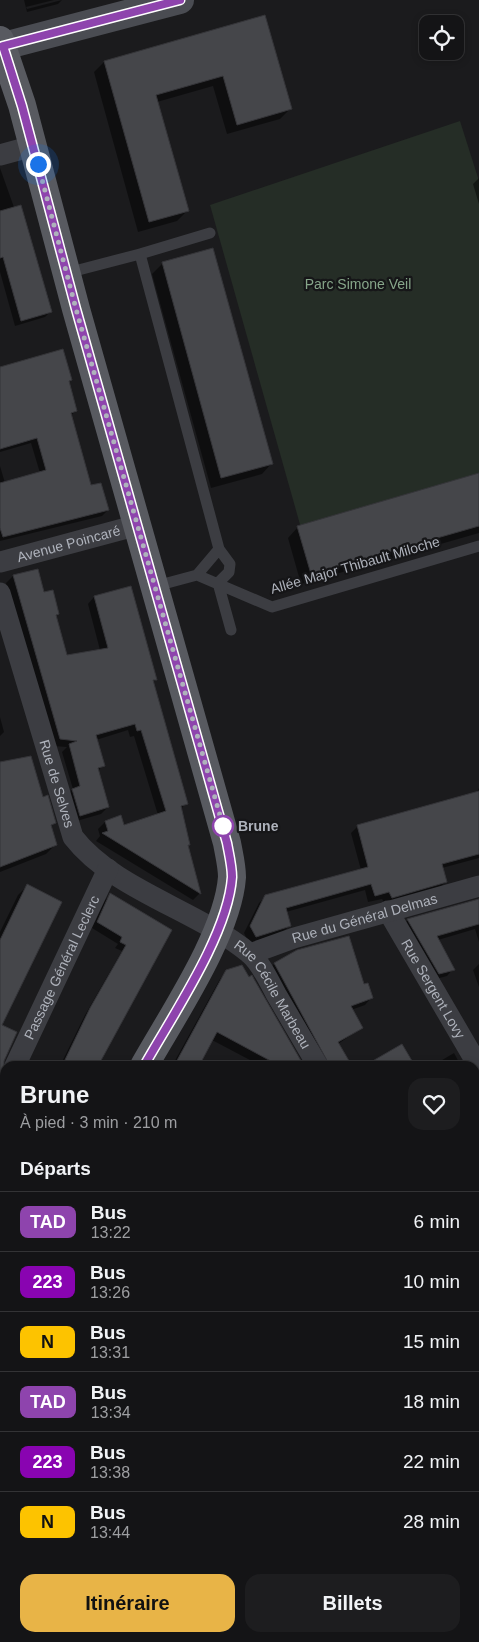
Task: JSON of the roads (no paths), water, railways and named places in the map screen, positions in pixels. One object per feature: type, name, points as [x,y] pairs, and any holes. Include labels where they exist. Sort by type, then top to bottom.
[{"type":"main road","points":[[147,1061],[206,956],[217,932],[232,877],[227,843],[156,586],[66,273],[33,146],[1,44],[136,6],[180,0]]},
{"type":"street","points":[[0,156],[33,146]]},
{"type":"street","name":"Avenue Poincaré","points":[[0,562],[138,525]]},
{"type":"street","name":"Rue de Selves","points":[[0,593],[73,836],[84,852],[108,869],[217,932]]},
{"type":"street","name":"Passage Général Leclerc","points":[[17,1061],[108,869]]},
{"type":"street","name":"Rue du Général Delmas","points":[[250,954],[294,938],[479,886]]},
{"type":"street","name":"Rue Sergent Lovy","points":[[388,912],[476,1061]]},
{"type":"street","name":"Rue Cécile Marbeau","points":[[217,932],[250,954],[266,976],[315,1061]]},
{"type":"lane","points":[[66,273],[210,233]]},
{"type":"lane","points":[[140,254],[219,549],[230,564],[229,572],[218,583],[231,630]]},
{"type":"lane","name":"Allée Major Thibault Miloche","points":[[197,575],[272,607],[479,546]]},
{"type":"lane","points":[[156,586],[197,575],[219,549]]},
{"type":"place","name":"Brune","points":[[223,826]]},
{"type":"park label","name":"Parc Simone Veil","points":[[358,284]]}]
